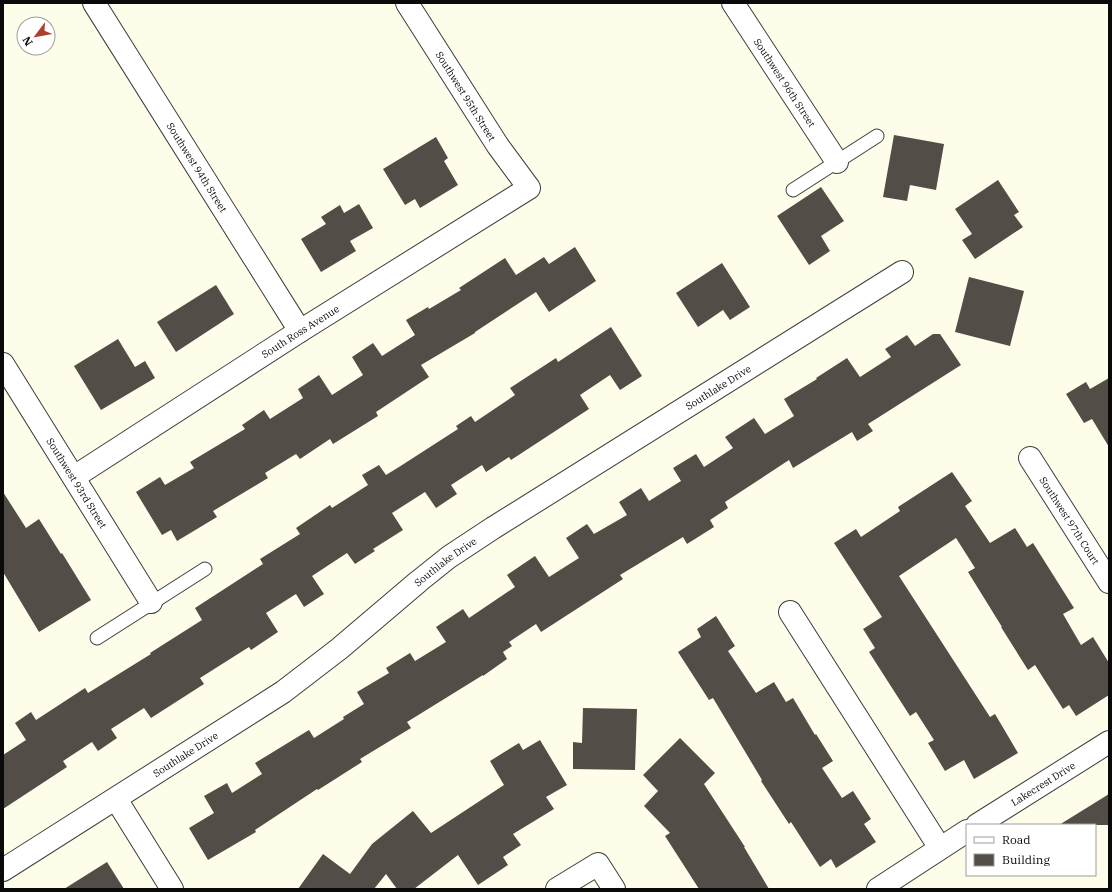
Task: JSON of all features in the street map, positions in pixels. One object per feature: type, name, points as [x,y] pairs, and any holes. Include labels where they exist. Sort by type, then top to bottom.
[{"type":"street","name":"Southwest 94th Street","points":[[94,3],[300,331]]},
{"type":"street","name":"Southwest 95th Street","points":[[407,3],[498,146],[529,188]]},
{"type":"street","name":"Southwest 96th Street","points":[[733,3],[837,162]]},
{"type":"street","name":"South Ross Avenue","points":[[74,477],[300,331],[529,188]]},
{"type":"street","name":"Southlake Drive","points":[[3,870],[283,692],[339,649],[449,557],[492,528],[902,272]]},
{"type":"street","name":"Southwest 93rd Street","points":[[3,364],[152,602]]},
{"type":"street","name":"Southwest 97th Court","points":[[1030,458],[1109,582]]},
{"type":"street","points":[[790,612],[940,848]]},
{"type":"street","name":"Lakecrest Drive","points":[[979,824],[1109,742]]},
{"type":"street","points":[[116,799],[172,889]]},
{"type":"street","points":[[878,889],[966,832]]},
{"type":"street","points":[[557,889],[598,864],[614,889]]},
{"type":"lane","points":[[794,190],[877,136]]},
{"type":"lane","points":[[97,638],[205,569]]},
{"type":"building","points":[[894,135],[944,144],[936,190],[910,185],[907,201],[883,197]]},
{"type":"building","points":[[436,137],[448,158],[444,161],[458,185],[420,208],[415,199],[405,205],[383,169]]},
{"type":"building","points":[[998,180],[1019,212],[1014,215],[1023,227],[975,259],[962,240],[972,234],[955,209]]},
{"type":"building","points":[[821,187],[844,221],[821,236],[830,251],[809,265],[777,216]]},
{"type":"building","points":[[359,204],[373,228],[350,241],[356,251],[321,272],[301,239],[326,224],[321,217],[340,205],[344,213]]},
{"type":"building","points":[[575,247],[596,281],[549,312],[536,292],[475,333],[421,365],[429,377],[376,412],[378,416],[333,444],[330,439],[300,459],[296,454],[265,473],[268,478],[213,511],[217,517],[177,541],[171,530],[162,535],[136,492],[160,477],[165,485],[194,468],[190,462],[245,429],[242,425],[264,410],[270,419],[303,398],[298,389],[319,375],[332,395],[363,375],[352,357],[373,343],[382,356],[415,335],[406,320],[428,307],[429,309],[461,290],[459,288],[505,258],[516,275],[544,257],[549,264]]},
{"type":"building","points":[[722,263],[750,307],[730,320],[723,310],[698,327],[676,293]]},
{"type":"building","points":[[969,277],[1024,291],[1010,346],[955,332]]},
{"type":"building","points":[[216,285],[234,314],[176,352],[157,322]]},
{"type":"building","points":[[611,327],[642,376],[620,390],[610,375],[580,395],[589,409],[511,460],[509,457],[486,472],[482,465],[451,485],[457,494],[436,508],[425,492],[392,513],[403,530],[373,549],[375,551],[355,564],[347,553],[312,576],[324,594],[304,607],[296,594],[266,613],[278,632],[251,650],[249,647],[200,678],[204,684],[151,718],[144,708],[111,729],[117,738],[98,751],[92,742],[63,761],[67,767],[3,809],[3,755],[26,740],[15,723],[31,712],[36,720],[85,688],[88,693],[151,654],[150,653],[202,620],[195,608],[263,564],[260,559],[300,534],[296,528],[330,505],[332,508],[368,485],[362,475],[379,465],[386,475],[458,429],[456,426],[471,416],[475,422],[515,395],[510,388],[556,358],[558,362]]},
{"type":"building","points":[[933,334],[940,334],[961,365],[868,424],[873,431],[857,441],[852,432],[793,468],[789,460],[725,502],[728,508],[710,520],[714,527],[687,544],[683,537],[620,575],[623,579],[541,632],[536,624],[509,642],[512,646],[503,652],[507,659],[483,676],[407,722],[411,728],[360,759],[362,762],[318,790],[317,789],[255,830],[256,832],[208,860],[189,828],[214,813],[204,796],[227,783],[232,793],[262,774],[255,763],[309,730],[314,738],[344,719],[343,717],[364,704],[357,692],[389,673],[386,668],[410,653],[415,661],[446,642],[436,627],[463,609],[469,618],[515,587],[507,575],[535,556],[549,577],[579,558],[566,538],[587,524],[594,534],[627,515],[619,502],[641,488],[649,501],[681,481],[673,468],[696,454],[704,467],[733,448],[725,437],[754,418],[765,434],[794,416],[784,399],[817,379],[816,378],[847,358],[860,377],[891,357],[885,349],[907,335],[915,346]]},
{"type":"building","points":[[118,339],[135,367],[145,361],[155,378],[101,410],[74,366]]},
{"type":"building","points":[[1109,378],[1109,447],[1092,419],[1084,423],[1066,394],[1086,382],[1090,389]]},
{"type":"building","points":[[952,472],[972,501],[965,506],[990,543],[1015,528],[1027,547],[1033,543],[1074,608],[1063,614],[1081,645],[1093,637],[1109,663],[1109,695],[1076,716],[1069,705],[1063,709],[1035,665],[1028,670],[968,572],[975,568],[956,538],[899,576],[990,717],[995,714],[1018,753],[974,779],[964,760],[945,771],[928,743],[934,740],[916,712],[910,716],[869,652],[875,648],[863,629],[882,617],[834,543],[856,529],[861,537],[900,511],[898,507]]},
{"type":"building","points":[[3,492],[26,528],[39,519],[91,600],[39,632],[3,572]]},
{"type":"building","points":[[716,616],[735,646],[728,651],[756,693],[774,682],[786,702],[793,698],[815,735],[816,734],[833,761],[822,768],[842,798],[853,791],[871,819],[864,824],[876,842],[836,868],[831,859],[820,867],[791,822],[789,824],[761,781],[762,780],[713,698],[709,700],[678,652],[701,637],[697,629]]},
{"type":"building","points":[[583,708],[637,709],[635,770],[573,769],[573,742],[582,743]]},
{"type":"building","points":[[680,738],[715,773],[704,784],[745,847],[769,889],[699,889],[665,836],[670,833],[644,806],[658,791],[643,775]]},
{"type":"building","points":[[540,740],[567,785],[546,797],[554,809],[513,834],[521,845],[503,857],[508,865],[478,885],[458,855],[414,889],[397,889],[386,874],[374,889],[298,889],[323,854],[350,874],[372,844],[413,811],[431,833],[504,785],[490,761],[519,743],[523,750]]},
{"type":"building","points":[[1109,794],[1109,825],[1061,824]]},
{"type":"building","points":[[107,862],[124,889],[64,889]]}]
